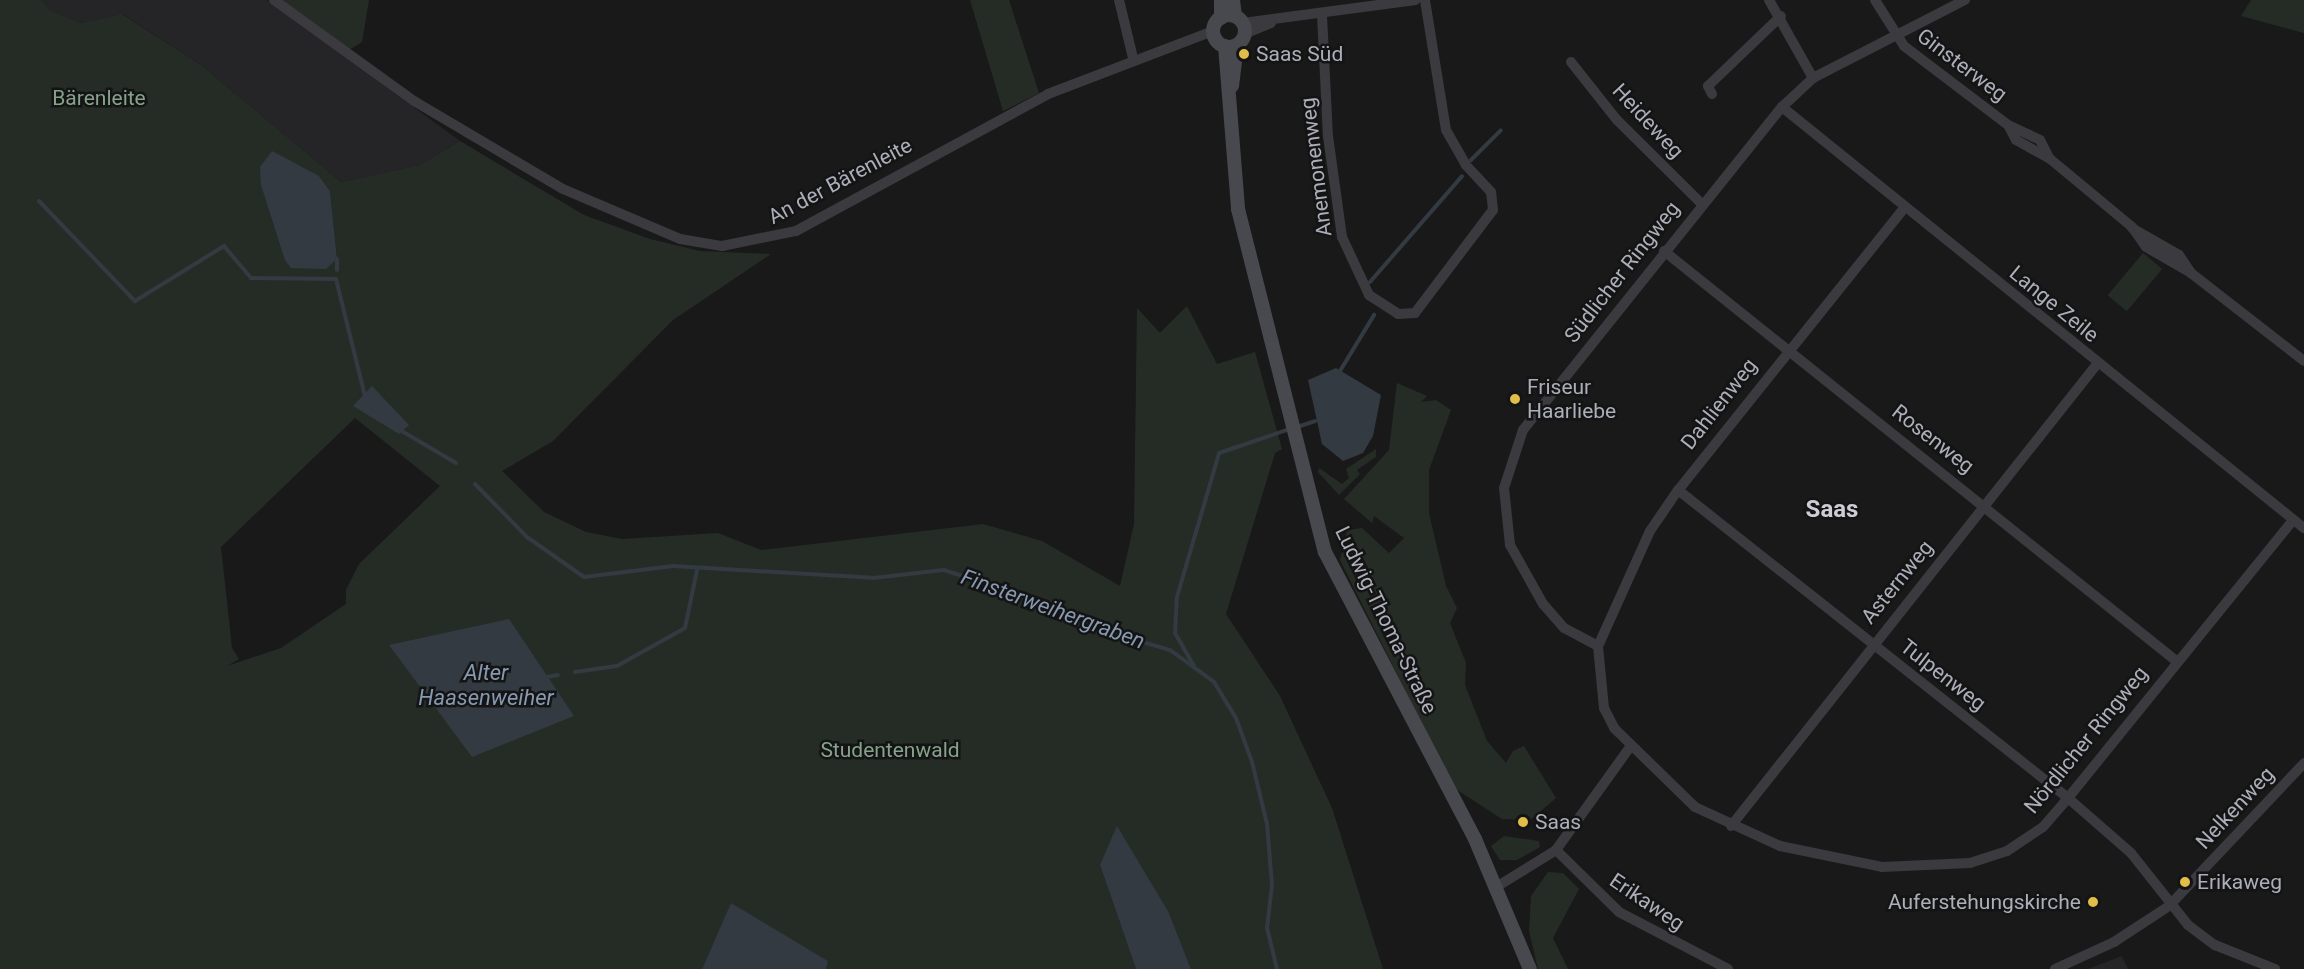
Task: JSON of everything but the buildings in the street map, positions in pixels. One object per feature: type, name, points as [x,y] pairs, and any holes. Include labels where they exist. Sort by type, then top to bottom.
[{"type":"street","name":"An der Bärenleite","points":[[273,0],[423,107],[563,189],[680,239],[722,246],[796,231],[983,127],[1133,58],[1213,31]]},
{"type":"street","points":[[1119,0],[1133,58]]},
{"type":"street","points":[[1221,0],[1234,30]]},
{"type":"street","points":[[1233,0],[1234,30]]},
{"type":"street","points":[[1213,31],[1234,30],[1322,15],[1356,5],[1415,0]]},
{"type":"street","name":"Anemonenweg","points":[[1322,15],[1328,136],[1342,237],[1369,295],[1398,314],[1415,313],[1493,210],[1491,192],[1466,165],[1446,130],[1425,0]]},
{"type":"street","points":[[1769,0],[1781,16],[1813,78]]},
{"type":"street","points":[[1875,0],[1894,36]]},
{"type":"street","name":"Südlicher Ringweg","points":[[1598,646],[1564,628],[1525,576],[1503,519],[1504,488],[1523,430],[1701,203],[1782,107],[1813,78],[1965,0]]},
{"type":"street","points":[[1712,94],[1708,86],[1781,16]]},
{"type":"street","points":[[1213,31],[1234,30]]},
{"type":"street","name":"Ludwig-Thoma-Straße","points":[[1234,30],[1230,94],[1238,209],[1325,552],[1498,886],[1530,969]]},
{"type":"street","name":"Ginsterweg","points":[[1894,36],[2008,125],[2040,140],[2049,158],[2132,227],[2179,255],[2191,273],[2304,361]]},
{"type":"street","name":"Heideweg","points":[[1571,62],[1617,120],[1701,203]]},
{"type":"street","name":"Lange Zeile","points":[[1782,107],[2097,364],[2304,528]]},
{"type":"street","name":"Dahlienweg","points":[[1598,646],[1650,531],[1678,490],[1786,348],[1905,207]]},
{"type":"street","name":"Rosenweg","points":[[1664,251],[2175,660]]},
{"type":"street","name":"Asternweg","points":[[1731,826],[1872,644],[2097,364]]},
{"type":"street","name":"Tulpenweg","points":[[1678,490],[2068,798],[2132,853],[2169,906],[2215,945],[2275,969]]},
{"type":"street","name":"Nördlicher Ringweg","points":[[1598,646],[1604,708],[1630,747],[1695,807],[1731,826],[1840,861],[1925,869],[1970,863],[2007,851],[2043,827],[2175,660],[2293,520]]},
{"type":"street","points":[[1498,886],[1556,850],[1630,747]]},
{"type":"street","name":"Nelkenweg","points":[[2169,906],[2304,763]]},
{"type":"street","name":"Erikaweg","points":[[1556,850],[1619,912],[1728,969]]},
{"type":"street","points":[[2055,969],[2114,942],[2169,906]]},
{"type":"shaded area","points":[[42,0],[267,0],[460,141],[420,165],[341,182],[201,65],[123,14],[80,23],[50,10]]},
{"type":"shaded area","points":[[2122,956],[2128,969],[2088,969]]},
{"type":"green space","points":[[0,0],[42,0],[50,10],[80,23],[122,14],[201,65],[341,182],[420,165],[460,141],[584,215],[650,239],[700,251],[771,254],[673,320],[553,441],[502,471],[544,512],[586,532],[622,539],[718,533],[761,550],[983,524],[1042,541],[1120,586],[1134,524],[1137,308],[1160,333],[1187,306],[1217,364],[1255,352],[1282,449],[1275,453],[1226,614],[1280,696],[1332,808],[1383,969],[1191,969],[1169,913],[1100,865],[1136,969],[826,969],[828,961],[731,904],[702,969],[0,969]],"holes":[[[319,176],[330,191],[337,259]],[[355,418],[440,486],[359,564],[346,590],[346,604],[281,648],[227,666],[239,659],[232,648],[221,547]]]},
{"type":"green space","points":[[278,0],[369,0],[362,42],[349,50]]},
{"type":"green space","points":[[970,0],[1009,0],[1039,93],[1003,111]]},
{"type":"green space","points":[[2251,0],[2304,0],[2304,33],[2241,16]]},
{"type":"green space","points":[[2143,253],[2162,269],[2127,311],[2108,295]]},
{"type":"green space","points":[[1397,383],[1427,396],[1421,402],[1436,400],[1451,410],[1429,470],[1429,513],[1446,586],[1457,608],[1450,623],[1466,663],[1465,685],[1487,741],[1506,763],[1513,751],[1524,746],[1556,798],[1530,820],[1502,819],[1454,788],[1340,560],[1347,530],[1362,528],[1389,553],[1404,538],[1374,516],[1372,523],[1344,499],[1389,450]]},
{"type":"green space","points":[[1376,449],[1376,457],[1357,470],[1360,474],[1339,495],[1318,472],[1319,468],[1342,484],[1349,478],[1346,469]]},
{"type":"green space","points":[[1504,836],[1539,841],[1540,847],[1517,860],[1500,860],[1491,846]]},
{"type":"green space","points":[[1548,872],[1563,873],[1579,889],[1553,938],[1568,969],[1538,969],[1529,931],[1531,896]]},
{"type":"water","points":[[272,151],[319,176],[330,191],[337,259],[326,269],[291,268],[285,260],[261,185],[260,167]]},
{"type":"water","points":[[1336,368],[1381,395],[1373,436],[1363,453],[1343,461],[1322,444],[1308,380]]},
{"type":"water","points":[[372,386],[409,425],[399,434],[353,406]]},
{"type":"water","name":"Alter Haasenweiher","points":[[509,619],[574,716],[472,757],[389,645]]},
{"type":"water","points":[[1117,826],[1169,913],[1191,969],[1136,969],[1100,865]]},
{"type":"water","points":[[731,903],[828,961],[826,969],[702,969]]},
{"type":"waterway","points":[[1471,160],[1501,130]]},
{"type":"waterway","points":[[1370,282],[1462,176]]},
{"type":"waterway","points":[[39,201],[135,301],[224,246],[251,278],[336,279],[365,396]]},
{"type":"waterway","name":"Finsterweihergraben","points":[[337,259],[337,270]]},
{"type":"waterway","points":[[1340,371],[1374,315]]},
{"type":"waterway","points":[[1297,427],[1315,421]]},
{"type":"waterway","points":[[1194,666],[1175,633],[1177,597],[1219,453],[1290,429]]},
{"type":"waterway","name":"Finsterweihergraben","points":[[400,430],[456,463]]},
{"type":"waterway","name":"Finsterweihergraben","points":[[475,484],[527,537],[584,577],[673,566],[873,578],[944,570],[1009,591],[1082,624],[1170,650],[1214,682],[1236,718],[1252,762],[1267,824],[1272,885],[1267,928],[1277,969]]},
{"type":"waterway","points":[[575,672],[617,666],[685,628],[697,570]]},
{"type":"waterway","points":[[547,677],[558,675]]},
{"type":"place","name":"Saas Süd","points":[[1244,54]]},
{"type":"place","name":"Friseur Haarliebe","points":[[1515,399]]},
{"type":"place","name":"Saas","points":[[1523,822]]},
{"type":"place","name":"Erikaweg","points":[[2185,882]]},
{"type":"place","name":"Auferstehungskirche","points":[[2093,902]]},
{"type":"district","name":"Saas","points":[[1832,510]]},
{"type":"park label","name":"Bärenleite","points":[[99,98]]},
{"type":"park label","name":"Studentenwald","points":[[890,750]]}]
